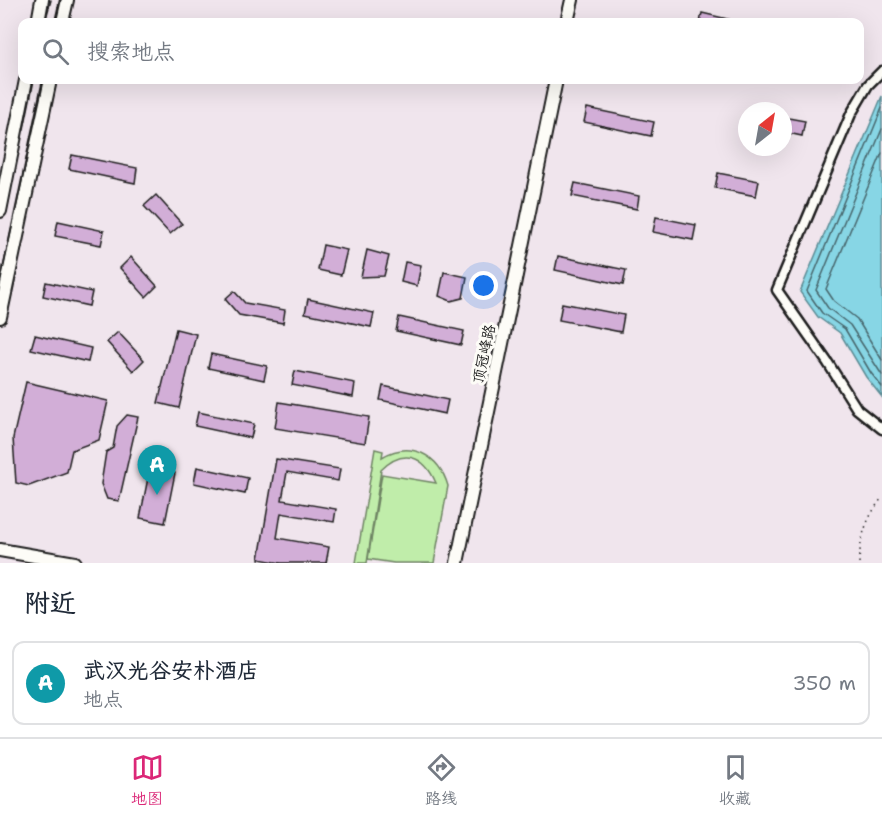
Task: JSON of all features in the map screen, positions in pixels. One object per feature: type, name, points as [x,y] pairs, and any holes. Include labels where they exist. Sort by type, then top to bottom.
[{"type":"street","points":[[39,18],[42,0]]},
{"type":"street","points":[[63,18],[67,0]]},
{"type":"street","points":[[568,18],[572,0]]},
{"type":"street","points":[[882,71],[868,85],[851,114],[777,290],[857,409],[882,429]]},
{"type":"street","points":[[0,211],[25,84]]},
{"type":"street","points":[[0,317],[49,84]]},
{"type":"street","name":"顶冠峰路","points":[[457,563],[555,84]]},
{"type":"street","points":[[0,550],[75,563]]},
{"type":"path","points":[[859,563],[863,530],[882,498]]},
{"type":"green space","points":[[375,449],[383,451],[382,457],[403,450],[422,454],[431,459],[444,475],[448,486],[434,563],[394,563],[368,559],[382,474],[436,483],[425,466],[419,461],[405,457],[389,463],[381,470],[367,563],[356,563]]},
{"type":"water","points":[[882,96],[882,397],[866,377],[840,333],[818,317],[800,292]]},
{"type":"building","points":[[702,13],[723,18],[701,18]]},
{"type":"building","points":[[587,108],[654,122],[651,136],[584,122]]},
{"type":"building","points":[[792,119],[805,121],[802,136],[792,134]]},
{"type":"building","points":[[72,155],[137,168],[135,183],[69,169]]},
{"type":"building","points":[[718,173],[759,181],[756,196],[715,188]]},
{"type":"building","points":[[575,183],[639,196],[637,209],[572,196]]},
{"type":"building","points":[[156,195],[182,224],[170,234],[144,206]]},
{"type":"building","points":[[656,217],[696,225],[693,240],[653,232]]},
{"type":"building","points":[[58,221],[104,231],[101,245],[55,236]]},
{"type":"building","points":[[323,245],[347,250],[341,275],[318,270]]},
{"type":"building","points":[[367,250],[389,256],[384,276],[361,277]]},
{"type":"building","points":[[558,256],[626,270],[623,285],[555,270]]},
{"type":"building","points":[[131,257],[157,286],[146,297],[120,268]]},
{"type":"building","points":[[405,262],[421,265],[417,286],[401,282]]},
{"type":"building","points":[[444,272],[467,277],[463,298],[451,301],[439,296]]},
{"type":"building","points":[[46,282],[92,292],[89,306],[43,296]]},
{"type":"building","points":[[234,291],[245,303],[285,310],[283,323],[239,315],[225,299]]},
{"type":"building","points":[[308,299],[374,313],[371,327],[305,313]]},
{"type":"building","points":[[562,303],[624,315],[621,332],[559,320]]},
{"type":"building","points":[[399,317],[464,331],[461,345],[396,331]]},
{"type":"building","points":[[176,329],[196,334],[179,408],[158,403]]},
{"type":"building","points":[[118,332],[144,360],[133,371],[107,342]]},
{"type":"building","points":[[35,335],[91,348],[88,362],[31,349]]},
{"type":"building","points":[[211,354],[267,366],[264,380],[208,368]]},
{"type":"building","points":[[295,371],[355,383],[353,397],[292,385]]},
{"type":"building","points":[[26,382],[108,401],[99,440],[72,450],[67,472],[29,486],[16,483],[13,438]]},
{"type":"building","points":[[383,386],[448,400],[445,414],[380,400]]},
{"type":"building","points":[[279,402],[369,417],[365,443],[275,428]]},
{"type":"building","points":[[198,412],[254,424],[251,438],[195,426]]},
{"type":"building","points":[[127,415],[138,417],[119,501],[107,499],[101,484],[106,452],[113,448],[117,426]]},
{"type":"building","points":[[276,459],[340,469],[338,481],[287,472],[282,500],[336,509],[334,522],[281,513],[277,538],[329,547],[326,563],[281,563],[259,559]]},
{"type":"building","points":[[197,467],[248,478],[245,494],[194,483]]},
{"type":"building","points":[[150,468],[175,473],[165,523],[140,518]]},
{"type":"tram line","points":[[46,18],[51,0]]},
{"type":"tram line","points":[[57,18],[61,0]]},
{"type":"tram line","points":[[24,129],[33,84]]},
{"type":"tram line","points":[[0,282],[43,84]]},
{"type":"place","name":"武汉光谷安朴酒店","points":[[157,495]]}]
